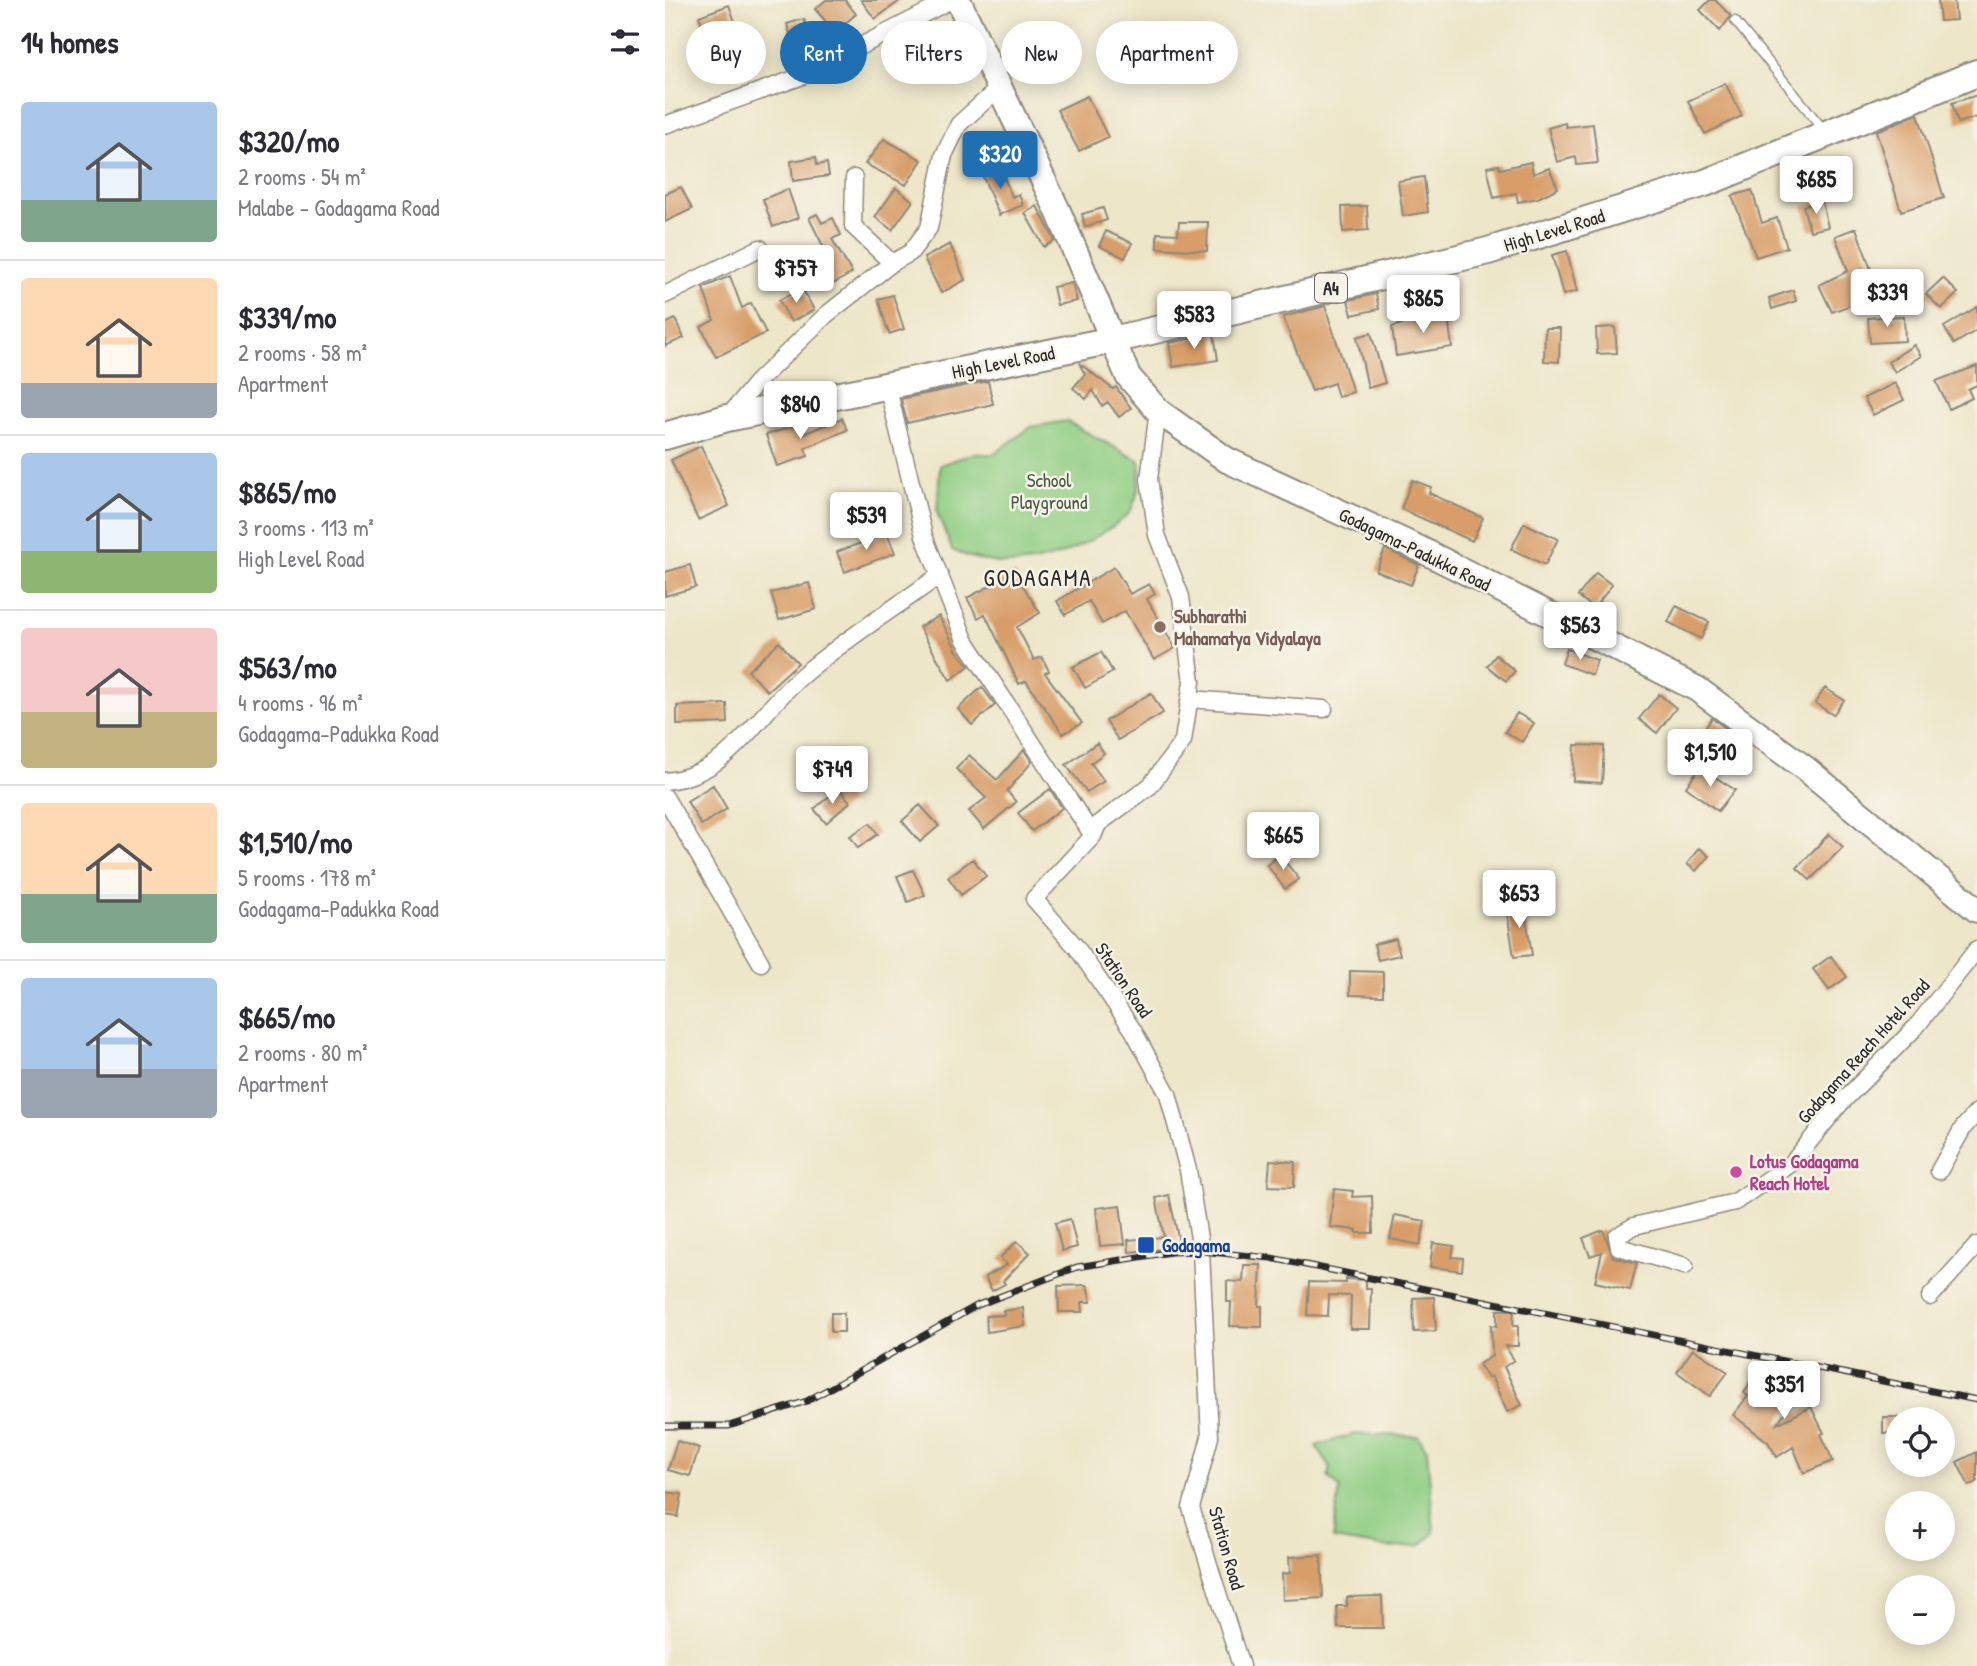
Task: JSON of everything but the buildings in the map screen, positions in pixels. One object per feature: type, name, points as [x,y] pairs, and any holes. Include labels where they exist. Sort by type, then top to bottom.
[{"type":"highway","name":"High Level Road","points":[[665,436],[727,418],[1114,340],[1489,251],[1705,183],[1976,75]]},
{"type":"main road","name":"Godagama-Padukka Road","points":[[958,0],[1058,211],[1128,376],[1159,411],[1227,460],[1420,549],[1697,689],[1806,769],[1977,910]]},
{"type":"street","points":[[665,125],[800,77],[951,0]]},
{"type":"street","points":[[727,418],[756,383],[825,315],[892,263],[910,253],[929,228],[944,155],[959,124],[999,88]]},
{"type":"street","points":[[854,178],[853,226],[892,263]]},
{"type":"street","points":[[665,295],[760,248]]},
{"type":"street","points":[[887,385],[924,536],[965,640],[1093,836]]},
{"type":"street","points":[[1093,836],[1098,824],[1150,786],[1183,741],[1190,699],[1192,682],[1181,597],[1157,535],[1149,480],[1159,411]]},
{"type":"street","points":[[665,781],[689,779],[719,762],[803,674],[940,575]]},
{"type":"street","points":[[1190,699],[1324,709]]},
{"type":"street","points":[[665,797],[761,963]]},
{"type":"street","name":"Station Road","points":[[1093,836],[1034,899],[1077,948],[1133,1030],[1168,1094],[1188,1170],[1201,1251],[1210,1437],[1191,1508],[1241,1666]]},
{"type":"street","name":"Godagama Reach Hotel Road","points":[[1685,1266],[1630,1253],[1619,1247],[1617,1236],[1634,1226],[1735,1202],[1792,1163],[1840,1104],[1916,1027],[1977,949]]},
{"type":"street","points":[[1939,1171],[1963,1128],[1977,1112]]},
{"type":"street","points":[[1930,1297],[1977,1245]]},
{"type":"lane","points":[[1735,21],[1827,134]]},
{"type":"green space","name":"School Playground","points":[[1066,421],[1140,461],[1137,494],[1129,513],[1111,528],[1081,545],[1027,563],[991,562],[952,550],[937,512],[940,465],[972,454],[994,454],[1031,427]]},
{"type":"green space","points":[[1354,1434],[1418,1436],[1427,1450],[1434,1533],[1420,1546],[1389,1548],[1333,1539],[1340,1488],[1328,1477],[1330,1467],[1316,1446]]},
{"type":"railway","points":[[665,1426],[729,1426],[807,1401],[978,1305],[1077,1267],[1171,1252],[1201,1251],[1271,1258],[1977,1400]]},
{"type":"place","name":"Subharathi Mahamatya Vidyalaya","points":[[1160,627]]},
{"type":"place","name":"Lotus Godagama Reach Hotel","points":[[1736,1172]]},
{"type":"place","name":"Godagama","points":[[1146,1245]]},
{"type":"district","name":"GODAGAMA","points":[[1038,577]]}]
